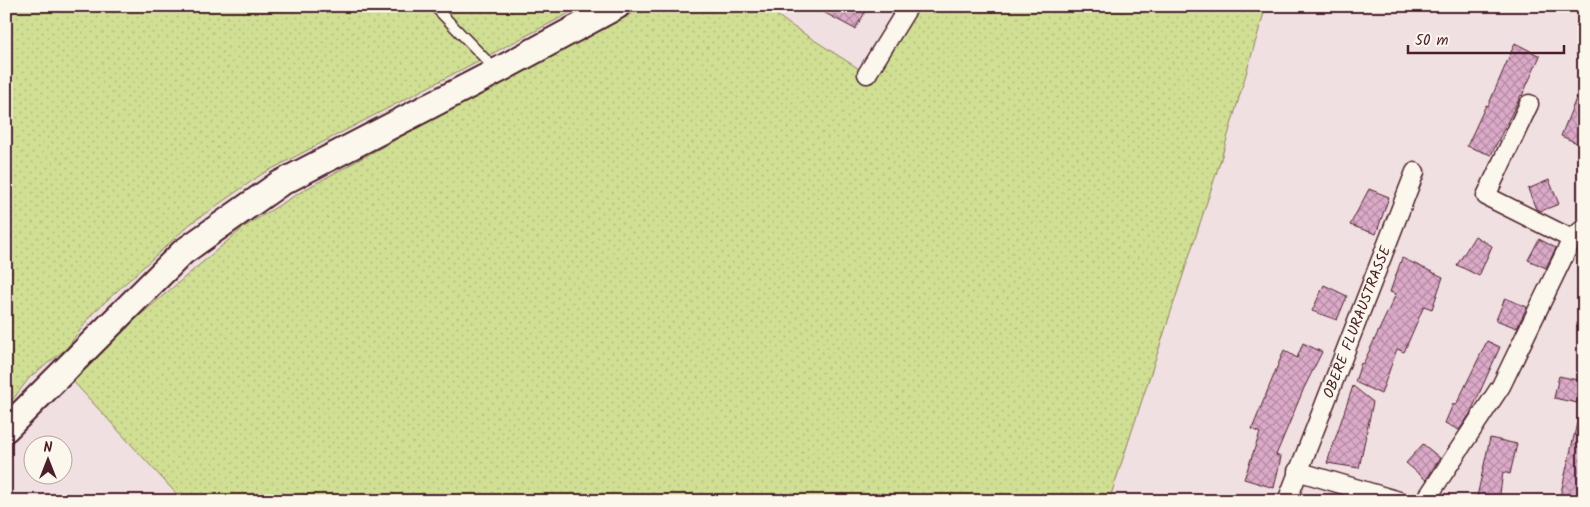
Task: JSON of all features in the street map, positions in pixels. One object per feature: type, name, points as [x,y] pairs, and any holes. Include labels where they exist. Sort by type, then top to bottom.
[{"type":"street","points":[[6,429],[183,252],[279,184],[497,71],[617,6]]},
{"type":"street","points":[[867,74],[909,6]]},
{"type":"street","points":[[1425,501],[1501,386],[1578,234],[1486,196],[1529,104]]},
{"type":"street","name":"OBERE FLURAUSTRASSE","points":[[1287,501],[1297,471],[1415,172]]},
{"type":"street","points":[[1297,471],[1399,501]]},
{"type":"lane","points":[[434,6],[497,71]]},
{"type":"green space","points":[[6,6],[583,6],[262,174],[190,224],[92,314],[67,348],[30,377],[6,408]]},
{"type":"green space","points":[[646,6],[765,6],[789,24],[867,74],[909,6],[1266,6],[1221,159],[1109,501],[183,501],[71,379],[118,334],[244,227],[304,190],[453,108]]},
{"type":"building","points":[[812,6],[869,6],[855,29]]},
{"type":"building","points":[[1515,43],[1540,56],[1522,96],[1491,155],[1467,146],[1486,105],[1488,106]]},
{"type":"building","points":[[1584,81],[1584,146],[1561,136]]},
{"type":"building","points":[[1549,180],[1559,204],[1541,211],[1536,209],[1528,189]]},
{"type":"building","points":[[1369,189],[1389,197],[1376,234],[1350,225]]},
{"type":"building","points":[[1475,236],[1492,246],[1479,276],[1457,265]]},
{"type":"building","points":[[1539,239],[1556,248],[1546,268],[1528,260]]},
{"type":"building","points":[[1402,258],[1443,277],[1432,309],[1424,306],[1404,352],[1397,349],[1381,394],[1355,382],[1361,363],[1363,364],[1396,294],[1390,292]]},
{"type":"building","points":[[1324,285],[1347,296],[1337,320],[1312,311]]},
{"type":"building","points":[[1505,298],[1527,307],[1517,328],[1496,320]]},
{"type":"building","points":[[1487,341],[1500,347],[1470,414],[1459,430],[1445,423],[1453,404],[1456,405]]},
{"type":"building","points":[[1303,343],[1322,352],[1304,388],[1276,455],[1281,457],[1274,488],[1244,479],[1260,433],[1252,429],[1284,350],[1297,358]]},
{"type":"building","points":[[1559,376],[1582,381],[1577,403],[1554,398]]},
{"type":"building","points":[[1353,386],[1373,402],[1359,468],[1327,463]]},
{"type":"building","points":[[1577,423],[1584,423],[1584,501],[1559,501]]},
{"type":"building","points":[[1490,438],[1517,444],[1510,474],[1503,472],[1499,501],[1476,501]]},
{"type":"building","points":[[1423,444],[1440,458],[1426,480],[1406,463]]}]
